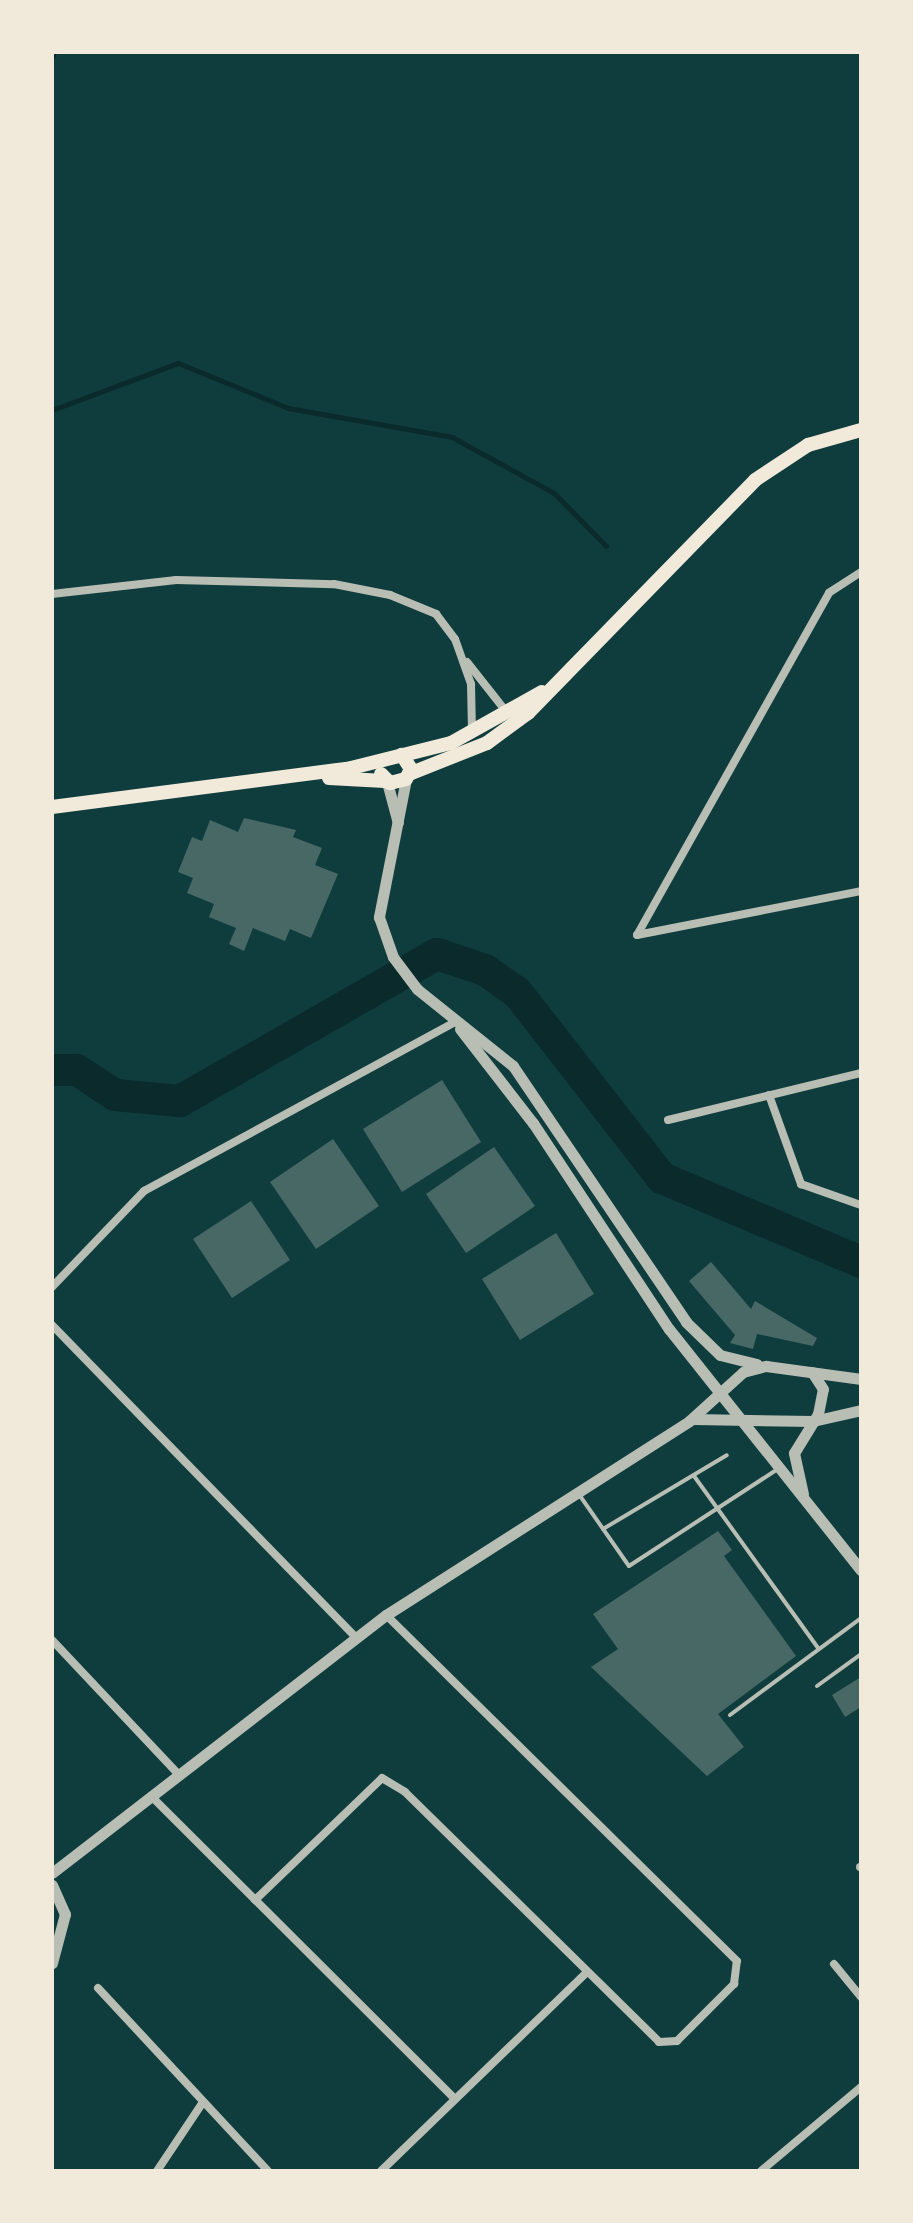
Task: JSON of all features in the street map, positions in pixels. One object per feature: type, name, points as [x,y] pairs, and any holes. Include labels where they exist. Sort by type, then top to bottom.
[{"type":"main road","points":[[292,776],[386,781],[408,777],[487,743],[511,718],[563,679],[721,507],[808,445],[861,430]]},
{"type":"main road","points":[[52,807],[292,776],[382,760],[511,718]]},
{"type":"main road","points":[[402,755],[408,777]]},
{"type":"main road","points":[[382,760],[386,781]]},
{"type":"street","points":[[861,572],[829,593],[637,935],[861,891]]},
{"type":"street","points":[[52,594],[136,581],[334,584],[423,606],[447,626],[464,658],[511,718]]},
{"type":"street","points":[[464,658],[472,732]]},
{"type":"street","points":[[408,777],[400,831],[379,909],[387,944],[431,1001],[513,1066],[646,1265],[715,1350],[766,1366],[861,1379]]},
{"type":"street","points":[[386,781],[400,831]]},
{"type":"street","points":[[455,1022],[633,1274],[741,1420],[861,1570]]},
{"type":"street","points":[[52,1287],[144,1191],[455,1022]]},
{"type":"street","points":[[668,1120],[861,1073]]},
{"type":"street","points":[[769,1095],[801,1184],[861,1205]]},
{"type":"street","points":[[633,1274],[646,1265]]},
{"type":"street","points":[[52,1325],[356,1638]]},
{"type":"street","points":[[52,1873],[386,1615],[689,1421],[743,1372],[766,1366]]},
{"type":"street","points":[[803,1494],[794,1453],[813,1421],[823,1389],[811,1372]]},
{"type":"street","points":[[689,1421],[813,1421],[861,1410]]},
{"type":"street","points":[[255,1900],[382,1778],[405,1792],[659,2042],[677,2041],[734,1984],[737,1961],[386,1615]]},
{"type":"street","points":[[52,1640],[179,1775]]},
{"type":"street","points":[[151,1796],[455,2099]]},
{"type":"street","points":[[52,1885],[65,1924],[52,1963]]},
{"type":"street","points":[[834,1964],[861,1997]]},
{"type":"street","points":[[381,2171],[587,1972]]},
{"type":"street","points":[[98,1988],[268,2171]]},
{"type":"street","points":[[761,2171],[861,2087]]},
{"type":"street","points":[[157,2171],[203,2102]]},
{"type":"lane","points":[[603,1529],[727,1455]]},
{"type":"lane","points":[[576,1491],[629,1566],[778,1469]]},
{"type":"lane","points":[[694,1476],[819,1649]]},
{"type":"lane","points":[[730,1715],[861,1618]]},
{"type":"lane","points":[[817,1686],[861,1654]]},
{"type":"building","points":[[244,818],[296,830],[293,837],[322,848],[315,865],[338,874],[311,938],[290,929],[285,941],[253,928],[244,951],[229,944],[236,928],[209,917],[214,904],[187,893],[193,878],[178,872],[192,837],[202,841],[210,820],[238,832]]},
{"type":"building","points":[[442,1080],[481,1142],[402,1192],[363,1129]]},
{"type":"building","points":[[333,1139],[379,1206],[316,1249],[270,1182]]},
{"type":"building","points":[[494,1147],[535,1206],[466,1253],[426,1194]]},
{"type":"building","points":[[251,1201],[290,1260],[232,1298],[193,1239]]},
{"type":"building","points":[[556,1233],[594,1294],[520,1340],[482,1279]]},
{"type":"building","points":[[711,1262],[751,1309],[755,1301],[817,1338],[813,1346],[757,1334],[753,1349],[730,1343],[735,1335],[689,1281]]},
{"type":"building","points":[[718,1531],[732,1550],[724,1556],[796,1656],[718,1714],[744,1747],[707,1776],[591,1667],[618,1649],[593,1614]]},
{"type":"building","points":[[861,1677],[861,1707],[845,1717],[832,1695]]},
{"type":"waterway","points":[[52,58],[54,52]]},
{"type":"waterway","points":[[52,410],[178,363],[288,408],[452,437],[554,493],[606,546]]},
{"type":"waterway","points":[[52,1070],[77,1070],[115,1095],[180,1101],[437,954],[485,970],[517,992],[662,1178],[861,1262]]}]
